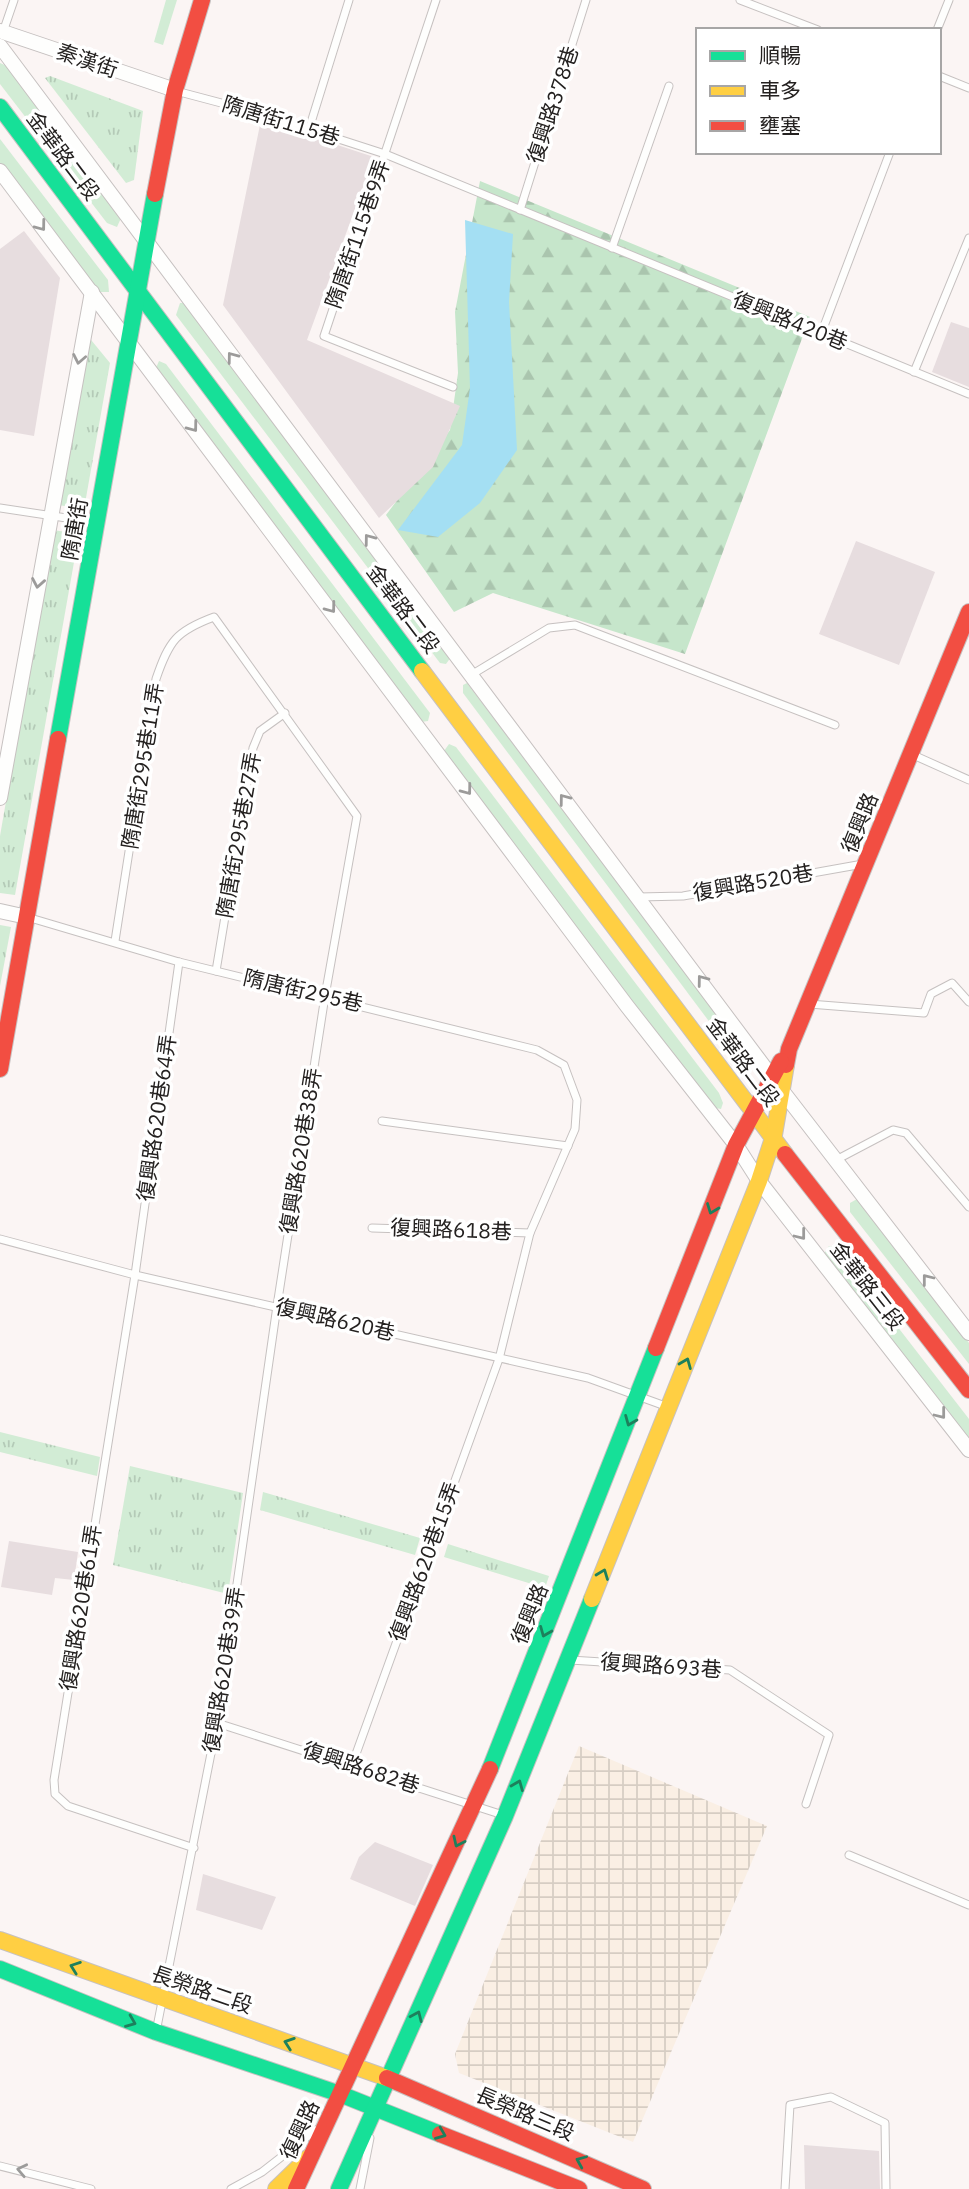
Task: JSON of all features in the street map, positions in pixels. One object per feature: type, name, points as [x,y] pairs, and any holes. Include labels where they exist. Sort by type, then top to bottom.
[{"type":"main road","name":"隋唐街","points":[[0,1069],[145,243],[175,90],[202,0]]},
{"type":"main road","name":"金華路二段","points":[[0,107],[753,1112],[774,1135]]},
{"type":"main road","name":"復興路","points":[[296,2189],[476,1805],[640,1395],[736,1145],[753,1112],[776,1081],[969,612]]},
{"type":"main road","name":"復興路","points":[[339,2189],[377,2109],[505,1816],[759,1181],[774,1135],[776,1081]]},
{"type":"main road","name":"金華路三段","points":[[774,1135],[969,1390]]},
{"type":"main road","name":"長榮路二段","points":[[0,1940],[390,2079]]},
{"type":"main road","points":[[0,1969],[156,2032],[340,2094],[579,2189]]},
{"type":"main road","name":"長榮路三段","points":[[390,2079],[643,2189]]},
{"type":"main road","points":[[276,2189],[309,2157]]},
{"type":"street","name":"秦漢街","points":[[1,36],[175,90]]},
{"type":"street","name":"金華路二段","points":[[1,36],[145,243],[776,1081]]},
{"type":"street","points":[[0,171],[627,1006],[736,1145]]},
{"type":"street","name":"隋唐街","points":[[0,798],[92,292]]},
{"type":"street","points":[[0,911],[27,916]]},
{"type":"street","points":[[776,1081],[969,1333]]},
{"type":"street","name":"金華路三段","points":[[736,1145],[759,1181],[969,1450]]},
{"type":"lane","points":[[1,36],[14,0]]},
{"type":"lane","points":[[309,129],[349,0]]},
{"type":"lane","name":"隋唐街115巷9弄","points":[[436,0],[324,336],[453,387]]},
{"type":"lane","name":"復興路378巷","points":[[520,210],[586,0]]},
{"type":"lane","points":[[740,0],[813,28]]},
{"type":"lane","points":[[938,28],[949,0]]},
{"type":"lane","points":[[941,77],[969,88]]},
{"type":"lane","points":[[612,248],[669,86]]},
{"type":"lane","name":"隋唐街115巷","points":[[175,90],[386,154]]},
{"type":"lane","name":"復興路420巷","points":[[386,154],[969,394]]},
{"type":"lane","points":[[821,334],[889,154]]},
{"type":"lane","points":[[914,372],[969,238]]},
{"type":"lane","points":[[0,508],[97,523]]},
{"type":"lane","name":"隋唐街295巷11弄","points":[[116,941],[156,679],[166,650],[187,627],[214,617],[285,713]]},
{"type":"lane","points":[[471,675],[549,628],[575,625],[835,724]]},
{"type":"lane","name":"復興路620巷38弄","points":[[277,1306],[325,996],[357,816],[285,713]]},
{"type":"lane","name":"隋唐街295巷27弄","points":[[216,971],[253,748],[260,731],[285,713]]},
{"type":"lane","points":[[911,753],[969,780]]},
{"type":"lane","name":"復興路520巷","points":[[639,897],[683,895],[867,863]]},
{"type":"lane","name":"隋唐街295巷","points":[[27,916],[179,962],[537,1050],[564,1065],[570,1079]]},
{"type":"lane","name":"復興路620巷64弄","points":[[135,1275],[179,962]]},
{"type":"lane","points":[[808,1004],[924,1013],[931,994],[952,983],[969,1002]]},
{"type":"lane","name":"復興路620巷15弄","points":[[352,1765],[499,1359],[530,1233],[575,1129],[577,1100],[570,1079]]},
{"type":"lane","points":[[382,1121],[568,1146]]},
{"type":"lane","points":[[835,1161],[893,1130],[906,1133],[969,1207]]},
{"type":"lane","name":"復興路618巷","points":[[372,1228],[530,1233]]},
{"type":"lane","name":"復興路620巷","points":[[0,1239],[135,1275],[588,1378],[668,1407]]},
{"type":"lane","name":"復興路620巷61弄","points":[[135,1275],[77,1626],[55,1794],[68,1805],[194,1848]]},
{"type":"lane","name":"復興路620巷39弄","points":[[156,2032],[217,1723],[277,1306]]},
{"type":"lane","name":"復興路693巷","points":[[569,1660],[730,1670],[829,1735],[806,1804]]},
{"type":"lane","name":"復興路682巷","points":[[217,1723],[505,1816]]},
{"type":"lane","points":[[849,1855],[969,1905]]},
{"type":"lane","points":[[785,2189],[790,2105],[831,2097],[885,2123],[886,2189]]},
{"type":"lane","points":[[360,2189],[377,2109]]},
{"type":"lane","points":[[231,2189],[262,2172],[326,2123]]},
{"type":"lane","points":[[0,2166],[91,2189]]},
{"type":"shaded area","points":[[579,1746],[767,1826],[633,2142],[459,2073],[455,2054]]},
{"type":"green space","points":[[166,0],[177,0],[163,45],[154,42]]},
{"type":"green space","points":[[0,63],[9,67],[121,218],[117,227],[107,223],[0,84]]},
{"type":"green space","points":[[50,76],[143,111],[134,180],[126,183],[45,78]]},
{"type":"green space","points":[[0,139],[108,280],[109,292],[99,292],[0,166]]},
{"type":"green space","points":[[480,181],[810,317],[685,654],[493,593],[454,612],[386,515],[450,430],[458,373],[455,312]]},
{"type":"green space","points":[[180,303],[185,303],[451,657],[446,664],[440,663],[176,315]]},
{"type":"green space","points":[[87,335],[110,363],[84,509],[58,505]]},
{"type":"green space","points":[[159,361],[166,364],[430,713],[428,721],[421,722],[155,370]]},
{"type":"green space","points":[[53,530],[79,534],[15,895],[0,893],[0,836]]},
{"type":"green space","points":[[467,683],[741,1046],[737,1051],[729,1048],[463,693],[463,685]]},
{"type":"green space","points":[[449,744],[456,747],[719,1093],[723,1103],[721,1109],[710,1107],[444,751]]},
{"type":"green space","points":[[0,925],[11,927],[0,986]]},
{"type":"green space","points":[[857,1199],[969,1343],[969,1364],[850,1212],[850,1203]]},
{"type":"green space","points":[[829,1246],[835,1246],[969,1419],[969,1442],[824,1254]]},
{"type":"green space","points":[[0,1432],[100,1457],[97,1476],[0,1452]]},
{"type":"green space","points":[[130,1466],[243,1493],[228,1594],[113,1565]]},
{"type":"green space","points":[[263,1492],[420,1538],[415,1555],[260,1510]]},
{"type":"green space","points":[[448,1544],[549,1576],[545,1588],[444,1557]]},
{"type":"water","points":[[465,220],[513,234],[509,302],[517,450],[480,503],[438,537],[398,530],[462,445],[470,388]]},
{"type":"building","points":[[261,120],[374,157],[307,340],[460,406],[433,467],[379,518],[223,305]]},
{"type":"building","points":[[24,231],[60,278],[34,436],[0,430],[0,249]]},
{"type":"building","points":[[951,322],[969,328],[969,387],[932,372]]},
{"type":"building","points":[[856,541],[935,572],[899,665],[819,634]]},
{"type":"building","points":[[9,1541],[78,1552],[74,1580],[55,1578],[52,1595],[1,1587]]},
{"type":"building","points":[[375,1842],[433,1865],[415,1906],[350,1879],[359,1857]]},
{"type":"building","points":[[203,1874],[276,1897],[262,1930],[196,1910]]},
{"type":"building","points":[[804,2145],[879,2151],[880,2189],[805,2189]]},
{"type":"traffic: fast","points":[[0,107],[422,671]]},
{"type":"traffic: fast","points":[[58,739],[155,194]]},
{"type":"traffic: fast","points":[[490,1769],[656,1348]]},
{"type":"traffic: fast","points":[[339,2189],[505,1816],[592,1599]]},
{"type":"traffic: fast","points":[[0,1969],[156,2032],[340,2094],[440,2134]]},
{"type":"traffic: slow","points":[[422,671],[785,1154]]},
{"type":"traffic: slow","points":[[592,1599],[759,1181],[774,1135],[786,1065]]},
{"type":"traffic: slow","points":[[0,1940],[387,2078]]},
{"type":"traffic: slow","points":[[276,2189],[309,2157]]},
{"type":"traffic: jam","points":[[155,194],[175,90],[202,0]]},
{"type":"traffic: jam","points":[[786,1065],[789,1049],[969,612]]},
{"type":"traffic: jam","points":[[0,1069],[58,739]]},
{"type":"traffic: jam","points":[[656,1348],[736,1145],[781,1061]]},
{"type":"traffic: jam","points":[[785,1154],[969,1390]]},
{"type":"traffic: jam","points":[[296,2189],[490,1769]]},
{"type":"traffic: jam","points":[[387,2078],[643,2189]]},
{"type":"traffic: jam","points":[[440,2134],[579,2189]]}]
